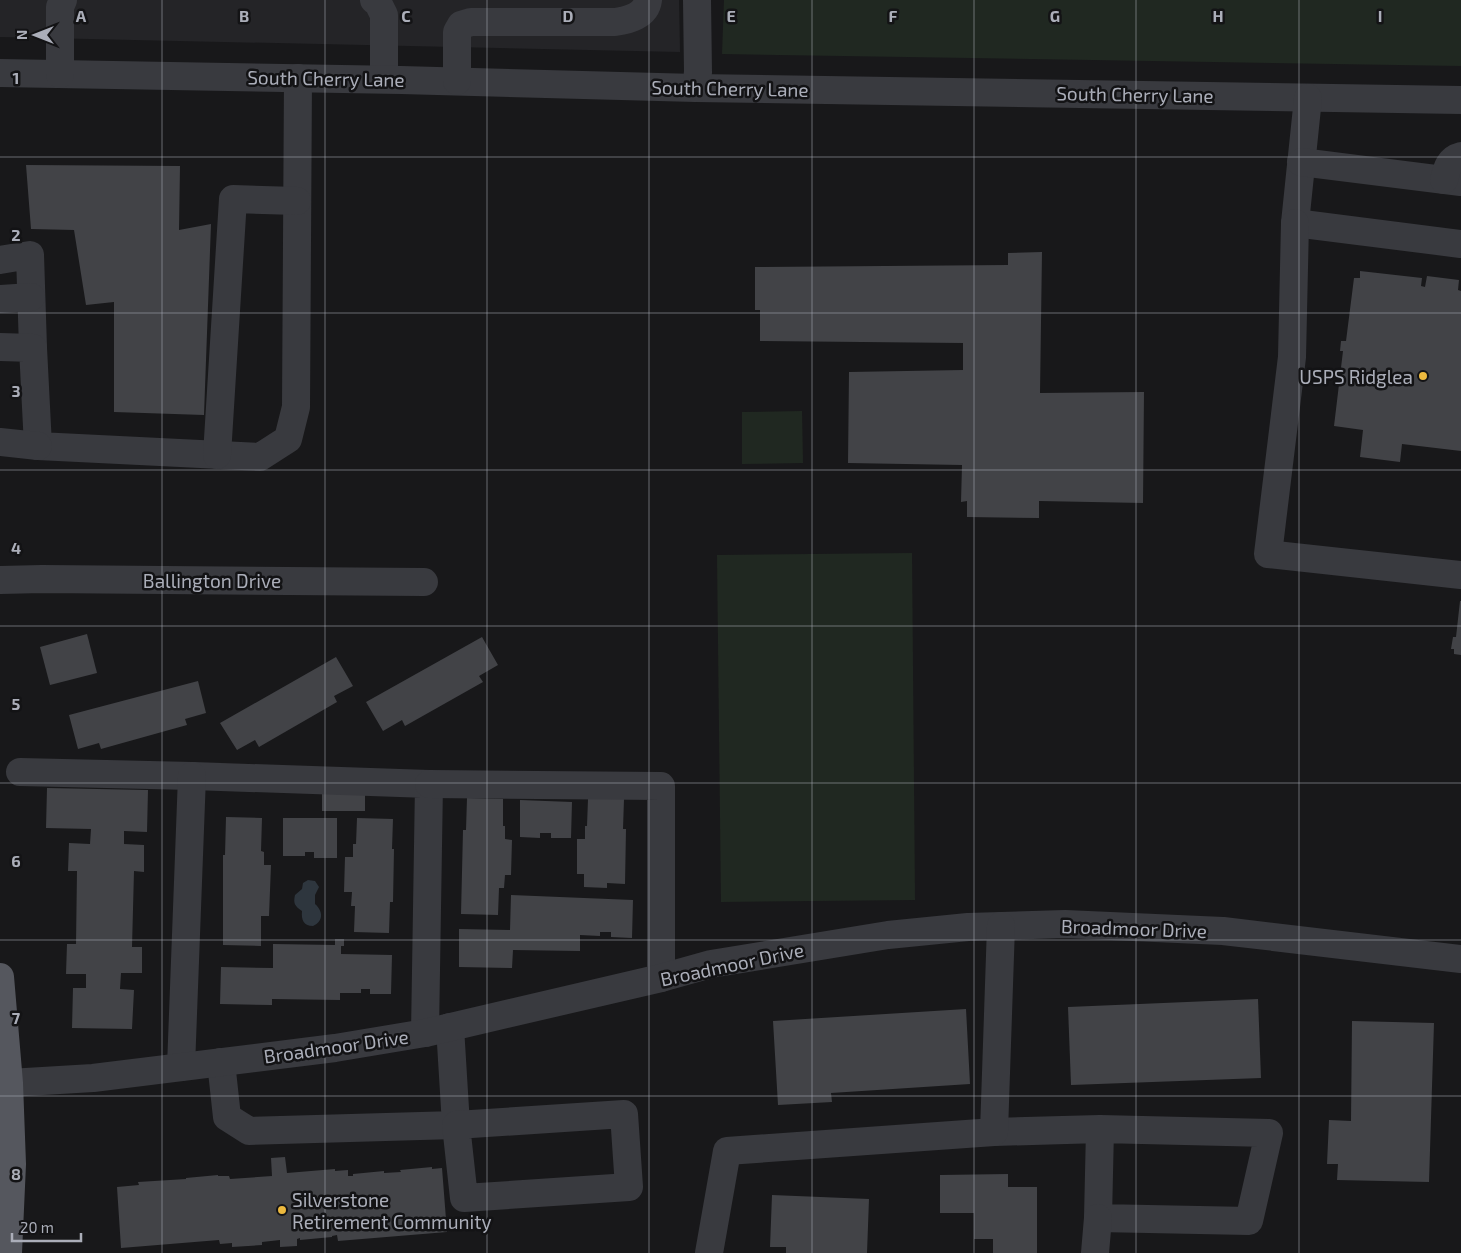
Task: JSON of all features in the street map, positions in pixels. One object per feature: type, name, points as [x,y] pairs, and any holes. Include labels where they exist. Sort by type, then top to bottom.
[{"type":"main road","points":[[0,977],[9,1083],[12,1164],[8,1253]]},
{"type":"street","points":[[60,74],[60,7],[63,0]]},
{"type":"street","points":[[374,0],[378,3],[384,15],[384,79]]},
{"type":"street","points":[[457,81],[457,32],[461,24],[471,22],[615,22],[634,19],[648,4],[648,0]]},
{"type":"street","points":[[696,0],[698,72],[696,88]]},
{"type":"street","name":"South Cherry Lane","points":[[0,73],[384,79],[696,88],[1461,100]]},
{"type":"street","points":[[0,442],[38,446],[260,457],[288,439],[296,407],[298,78]]},
{"type":"street","points":[[1308,98],[1295,223],[1292,357],[1268,554],[1461,575]]},
{"type":"street","points":[[1301,162],[1452,181],[1448,165],[1454,158],[1461,156]]},
{"type":"street","points":[[217,455],[233,199],[297,201]]},
{"type":"street","points":[[1295,223],[1461,244]]},
{"type":"street","points":[[0,260],[30,255],[38,446]]},
{"type":"street","points":[[0,299],[31,297]]},
{"type":"street","points":[[0,346],[33,348]]},
{"type":"street","name":"Ballington Drive","points":[[0,580],[424,582]]},
{"type":"street","points":[[20,772],[429,784],[661,786],[661,978]]},
{"type":"street","points":[[181,1067],[192,776]]},
{"type":"street","points":[[221,1062],[227,1118],[249,1131],[456,1125],[624,1114],[629,1187],[464,1198],[456,1125],[437,1030],[429,784]]},
{"type":"street","name":"Broadmoor Drive","points":[[9,1083],[93,1078],[335,1048],[437,1030],[661,978],[711,964],[888,935],[968,926],[1065,924],[1223,931],[1461,958]]},
{"type":"street","points":[[994,1132],[1001,926]]},
{"type":"street","points":[[1095,1253],[1098,1218],[1100,1129]]},
{"type":"street","points":[[709,1253],[727,1150],[994,1132],[1100,1129],[1269,1133],[1249,1221],[1098,1218]]},
{"type":"shaded area","points":[[0,0],[679,0],[680,52],[0,37]]},
{"type":"shaded area","points":[[724,0],[1461,0],[1461,66],[722,54]]},
{"type":"shaded area","points":[[802,411],[803,463],[742,464],[742,412]]},
{"type":"shaded area","points":[[912,553],[915,900],[721,902],[717,555]]},
{"type":"shaded area","points":[[308,880],[315,881],[319,887],[315,895],[315,904],[320,910],[321,919],[313,926],[307,925],[304,922],[302,911],[294,903],[295,895],[302,889],[303,883]]},
{"type":"building","points":[[26,165],[180,166],[179,230],[211,224],[204,415],[114,412],[114,302],[86,305],[74,230],[31,229]]},
{"type":"building","points":[[1042,252],[1040,393],[1144,392],[1143,503],[1039,501],[1039,518],[967,517],[967,501],[961,502],[962,465],[848,463],[849,372],[963,370],[963,343],[760,341],[760,310],[755,310],[755,267],[1008,265],[1008,253]]},
{"type":"building","points":[[1360,271],[1422,278],[1421,286],[1425,287],[1427,276],[1459,280],[1458,290],[1461,291],[1461,451],[1402,444],[1400,462],[1360,457],[1363,430],[1334,426],[1343,351],[1340,351],[1341,341],[1346,341],[1354,278],[1360,278]]},
{"type":"building","points":[[1460,601],[1461,655],[1454,654],[1454,649],[1451,649],[1453,637],[1456,637]]},
{"type":"building","points":[[87,634],[97,673],[50,685],[40,647]]},
{"type":"building","points":[[482,637],[498,665],[479,676],[483,682],[405,726],[402,720],[383,731],[366,702]]},
{"type":"building","points":[[336,657],[353,686],[334,696],[337,702],[259,747],[255,740],[237,750],[220,723]]},
{"type":"building","points":[[198,681],[206,713],[185,719],[187,725],[101,749],[99,743],[78,749],[69,715]]},
{"type":"building","points":[[47,788],[148,790],[147,832],[124,831],[124,844],[144,845],[144,872],[134,871],[132,947],[142,947],[142,973],[121,973],[120,989],[134,990],[132,1029],[72,1028],[73,988],[86,988],[86,974],[66,974],[67,944],[76,944],[77,871],[68,871],[69,843],[90,844],[91,829],[46,828]]},
{"type":"building","points":[[322,792],[365,793],[365,811],[322,811]]},
{"type":"building","points":[[467,798],[503,799],[505,839],[512,840],[511,875],[505,875],[504,888],[499,888],[498,915],[461,914],[463,830],[466,830]]},
{"type":"building","points":[[588,799],[624,799],[623,829],[626,829],[625,884],[607,883],[607,888],[584,887],[584,874],[577,874],[577,839],[585,839]]},
{"type":"building","points":[[520,800],[572,802],[571,838],[551,838],[551,833],[540,833],[540,838],[520,837]]},
{"type":"building","points":[[226,817],[262,818],[261,851],[264,852],[264,865],[271,865],[269,916],[261,916],[261,946],[223,945],[223,855],[225,855]]},
{"type":"building","points":[[283,818],[337,818],[337,858],[314,858],[314,852],[305,852],[305,856],[283,856]]},
{"type":"building","points":[[357,818],[393,819],[393,902],[390,902],[389,933],[354,932],[355,906],[351,906],[352,892],[344,892],[345,857],[353,857],[353,844],[356,844]]},
{"type":"building","points":[[511,895],[633,900],[632,938],[611,937],[611,932],[600,932],[600,936],[580,935],[580,951],[513,950],[512,968],[459,967],[459,929],[510,930]]},
{"type":"building","points":[[335,939],[344,939],[344,946],[341,946],[341,954],[392,955],[391,994],[370,994],[370,989],[361,989],[361,993],[340,993],[340,1000],[272,999],[272,1005],[220,1004],[221,967],[273,968],[273,944],[335,945]]},
{"type":"building","points":[[1258,999],[1261,1078],[1071,1085],[1068,1007]]},
{"type":"building","points":[[966,1009],[970,1084],[831,1093],[832,1102],[778,1105],[773,1021]]},
{"type":"building","points":[[1352,1021],[1434,1023],[1429,1182],[1337,1180],[1338,1164],[1327,1164],[1329,1120],[1351,1121]]},
{"type":"building","name":"Silverstone Retirement Community","points":[[285,1157],[287,1173],[335,1169],[335,1171],[348,1170],[348,1176],[353,1176],[353,1174],[384,1171],[384,1173],[432,1167],[432,1169],[442,1168],[447,1232],[338,1241],[337,1235],[300,1240],[300,1238],[297,1239],[297,1246],[280,1247],[280,1240],[262,1242],[262,1245],[232,1247],[232,1243],[220,1244],[219,1240],[121,1248],[117,1187],[139,1185],[138,1182],[218,1175],[229,1176],[230,1179],[272,1176],[271,1158]]},
{"type":"building","points":[[1008,1174],[1008,1187],[1037,1187],[1037,1253],[993,1253],[993,1239],[974,1239],[974,1213],[940,1213],[940,1175]]},
{"type":"building","points":[[772,1195],[869,1199],[867,1253],[786,1253],[786,1247],[770,1247]]},
{"type":"place","name":"USPS Ridglea","points":[[1423,376]]},
{"type":"place","name":"Silverstone Retirement Community","points":[[282,1210]]}]
